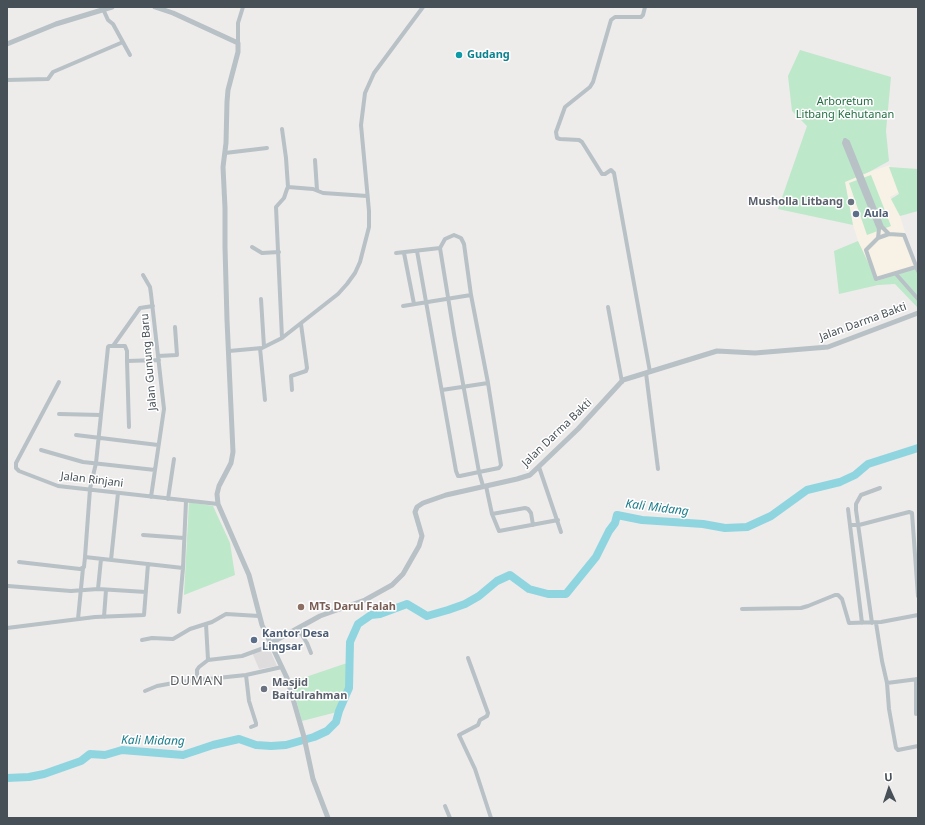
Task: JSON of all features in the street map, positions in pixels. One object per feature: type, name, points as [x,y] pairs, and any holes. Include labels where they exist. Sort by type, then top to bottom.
[{"type":"street","points":[[7,44],[56,24],[112,7]]},
{"type":"street","points":[[155,7],[173,13],[237,42]]},
{"type":"street","points":[[243,7],[238,23],[237,57],[228,90],[223,167],[228,351],[233,452],[231,463],[219,486],[218,504],[252,584],[259,616],[282,667],[292,695],[304,737],[313,779],[328,818]]},
{"type":"street","points":[[228,351],[262,348],[282,338],[343,289],[351,280],[358,267],[369,227],[361,125],[365,93],[374,73],[423,7]]},
{"type":"street","points":[[645,7],[641,17],[615,17],[611,20],[593,82],[590,87],[565,107],[556,132],[557,138],[579,140],[582,142],[602,174],[611,170],[614,173],[648,373],[658,469]]},
{"type":"street","points":[[103,9],[108,20],[113,24],[130,54]]},
{"type":"street","points":[[7,80],[48,79],[53,72],[123,42]]},
{"type":"street","points":[[282,129],[288,187],[284,198],[276,207],[282,338]]},
{"type":"street","points":[[860,177],[846,140],[844,143],[881,228],[889,234]]},
{"type":"street","points":[[225,153],[267,148]]},
{"type":"street","points":[[314,160],[317,190]]},
{"type":"street","points":[[288,187],[367,196]]},
{"type":"street","points":[[878,238],[881,228]]},
{"type":"street","points":[[889,234],[904,235],[917,269],[878,280],[875,278],[866,250],[878,238],[889,234]]},
{"type":"street","points":[[417,251],[456,474],[460,476],[479,472],[499,468],[501,465],[488,383],[471,295],[465,249],[462,240],[457,235],[450,236],[442,242],[440,248],[479,472],[485,486],[498,531],[558,520]]},
{"type":"street","points":[[252,247],[262,253],[279,252]]},
{"type":"street","points":[[396,253],[440,248]]},
{"type":"street","points":[[404,253],[414,304]]},
{"type":"street","points":[[896,274],[918,300]]},
{"type":"street","name":"Jalan Gunung Baru","points":[[143,275],[151,290],[164,409],[151,497]]},
{"type":"street","points":[[403,306],[471,295]]},
{"type":"street","points":[[261,299],[265,400]]},
{"type":"street","points":[[113,346],[140,308],[153,306]]},
{"type":"street","points":[[608,307],[622,382]]},
{"type":"street","name":"Jalan Darma Bakti","points":[[208,660],[242,656],[271,644],[320,616],[365,600],[389,587],[397,581],[417,550],[422,536],[415,512],[417,507],[439,497],[522,478],[532,473],[578,429],[622,382],[629,378],[716,351],[755,352],[828,347],[918,313]]},
{"type":"street","points":[[292,390],[291,376],[306,371],[307,368],[301,324]]},
{"type":"street","points":[[127,360],[177,355],[175,327]]},
{"type":"street","points":[[78,619],[85,557],[90,489],[96,463],[107,348],[109,346],[125,346],[127,351],[129,427]]},
{"type":"street","name":"Jalan Rinjani","points":[[59,382],[16,463],[16,468],[19,471],[53,485],[218,504]]},
{"type":"street","points":[[442,390],[488,383]]},
{"type":"street","points":[[59,414],[101,415]]},
{"type":"street","points":[[76,435],[158,445]]},
{"type":"street","points":[[40,450],[83,462],[155,470]]},
{"type":"street","points":[[168,499],[174,459]]},
{"type":"street","points":[[539,467],[562,532]]},
{"type":"street","points":[[880,488],[863,494],[859,498],[856,510],[860,551],[886,682],[896,748],[898,750],[918,746]]},
{"type":"street","points":[[111,560],[118,493]]},
{"type":"street","points":[[179,612],[183,568],[186,501]]},
{"type":"street","points":[[492,514],[525,508],[531,513],[533,525]]},
{"type":"street","points":[[848,509],[862,623]]},
{"type":"street","points":[[850,525],[858,525],[911,512],[916,543],[918,596]]},
{"type":"street","points":[[143,535],[184,538]]},
{"type":"street","points":[[85,557],[183,568]]},
{"type":"street","points":[[98,589],[101,559]]},
{"type":"street","points":[[19,562],[83,568]]},
{"type":"street","points":[[7,628],[78,619],[144,615],[148,564]]},
{"type":"street","points":[[8,586],[80,591],[98,589],[146,592]]},
{"type":"street","points":[[104,617],[106,590]]},
{"type":"street","points":[[742,609],[801,608],[838,595],[842,599],[848,623],[874,623],[918,615]]},
{"type":"street","points":[[142,640],[152,638],[173,639],[190,629],[206,624],[228,614],[259,616]]},
{"type":"street","points":[[197,680],[199,667],[208,660],[206,624]]},
{"type":"street","points":[[298,629],[307,643],[311,653]]},
{"type":"street","points":[[468,658],[488,714],[480,720],[478,725],[459,735],[475,768],[491,818]]},
{"type":"street","points":[[145,691],[157,686],[246,675],[282,667]]},
{"type":"street","points":[[246,675],[249,700],[256,723],[256,725],[251,728]]},
{"type":"street","points":[[886,682],[917,679],[916,714]]},
{"type":"street","points":[[444,806],[450,818]]},
{"type":"shaded area","points":[[890,165],[890,169],[899,192],[890,197],[900,216],[916,267],[875,278],[858,241],[853,225],[845,182],[847,169],[869,172]]},
{"type":"shaded area","points":[[269,648],[277,666],[259,669],[252,652]]},
{"type":"green space","name":"Arboretum Litbang Kehutanan","points":[[800,50],[891,77],[886,131],[889,161],[869,172],[845,182],[853,225],[778,209],[807,126],[792,111],[788,76]]},
{"type":"green space","points":[[889,167],[918,169],[918,211],[900,216],[891,199],[899,194]]},
{"type":"green space","points":[[871,175],[891,226],[867,235],[849,183]]},
{"type":"green space","points":[[858,241],[877,281],[918,267],[918,308],[895,284],[878,285],[839,294],[834,251]]},
{"type":"green space","points":[[189,502],[213,506],[230,543],[235,575],[184,595]]},
{"type":"green space","points":[[347,663],[347,688],[337,712],[302,721],[291,682]]},
{"type":"waterway","name":"Kali Midang","points":[[7,778],[29,777],[44,774],[81,761],[90,754],[105,755],[122,750],[183,755],[213,745],[239,739],[256,745],[271,746],[286,745],[314,737],[327,731],[336,722],[349,688],[350,642],[358,624],[371,615],[380,614],[407,604],[427,616],[448,610],[465,604],[479,596],[497,581],[510,575],[529,589],[548,594],[566,594],[596,557],[609,531],[615,523],[617,515],[642,520],[703,524],[725,528],[747,527],[771,516],[807,490],[840,482],[855,475],[868,464],[918,448]]},
{"type":"place","name":"Gudang","points":[[459,55]]},
{"type":"place","name":"Musholla Litbang","points":[[851,202]]},
{"type":"place","name":"Aula","points":[[856,214]]},
{"type":"place","name":"MTs Darul Falah","points":[[301,607]]},
{"type":"place","name":"Kantor Desa Lingsar","points":[[254,640]]},
{"type":"place","name":"Masjid Baitulrahman","points":[[264,689]]},
{"type":"district","name":"DUMAN","points":[[197,681]]}]
